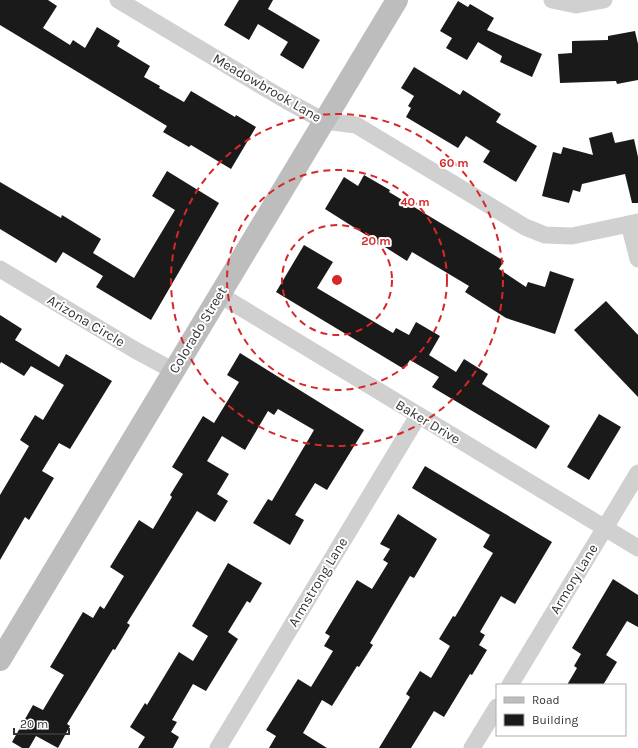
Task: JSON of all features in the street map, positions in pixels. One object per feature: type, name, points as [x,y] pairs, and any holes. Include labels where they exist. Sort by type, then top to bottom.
[{"type":"street","name":"Meadowbrook Lane","points":[[118,0],[287,101],[324,121],[356,125],[525,227],[545,235],[572,236],[634,223]]},
{"type":"street","name":"Colorado Street","points":[[0,660],[397,0]]},
{"type":"street","points":[[552,0],[576,5],[604,0]]},
{"type":"street","points":[[634,223],[638,259]]},
{"type":"street","name":"Arizona Circle","points":[[0,269],[135,350],[174,371]]},
{"type":"street","name":"Baker Drive","points":[[220,295],[638,548]]},
{"type":"street","name":"Armstrong Lane","points":[[218,748],[418,416]]},
{"type":"street","name":"Armory Lane","points":[[511,684],[638,473]]},
{"type":"street","points":[[472,748],[496,709]]},
{"type":"building","points":[[0,0],[48,0],[57,6],[43,28],[70,45],[73,40],[85,48],[97,27],[120,41],[117,46],[150,66],[144,77],[160,86],[159,88],[184,102],[191,91],[235,117],[236,115],[256,127],[231,169],[191,145],[189,147],[163,132],[167,126],[0,25]]},
{"type":"building","points":[[239,0],[273,0],[268,9],[320,40],[303,69],[280,55],[288,42],[258,24],[249,40],[224,25]]},
{"type":"building","points":[[458,1],[468,7],[470,4],[494,18],[487,30],[542,54],[532,77],[500,62],[502,56],[478,42],[467,60],[446,48],[452,38],[440,31]]},
{"type":"building","points":[[635,31],[638,44],[638,80],[617,84],[616,81],[560,83],[558,54],[572,53],[572,41],[608,40],[608,36]]},
{"type":"building","points":[[414,67],[460,95],[463,90],[501,114],[496,122],[537,146],[516,182],[483,162],[490,151],[466,136],[458,148],[406,117],[411,108],[408,106],[414,96],[401,88]]},
{"type":"building","points":[[612,132],[615,143],[634,139],[638,157],[638,203],[632,203],[625,174],[582,184],[580,192],[573,190],[569,203],[542,196],[553,152],[561,154],[563,147],[593,155],[589,138]]},
{"type":"building","points":[[167,171],[219,203],[151,320],[96,287],[103,276],[63,252],[56,263],[0,229],[0,182],[61,218],[62,215],[101,239],[93,253],[134,278],[175,210],[152,196]]},
{"type":"building","points":[[364,175],[390,190],[389,192],[504,261],[499,269],[526,287],[528,282],[545,287],[550,271],[574,279],[555,334],[506,318],[465,292],[469,286],[412,252],[407,261],[325,209],[344,177],[358,186]]},
{"type":"building","points":[[304,245],[333,262],[317,288],[393,333],[396,328],[409,335],[416,322],[440,336],[429,355],[456,372],[464,359],[488,374],[482,384],[550,426],[536,449],[432,387],[439,377],[410,360],[404,369],[276,292]]},
{"type":"building","points":[[606,301],[638,335],[638,397],[574,330]]},
{"type":"building","points":[[0,315],[22,329],[15,340],[59,367],[66,354],[112,381],[70,449],[59,443],[42,471],[54,478],[29,520],[25,517],[0,560],[0,495],[29,446],[20,440],[35,415],[43,420],[64,385],[31,366],[24,376],[1,362],[0,364]]},
{"type":"building","points":[[240,353],[364,430],[327,490],[315,483],[295,515],[304,520],[290,545],[253,523],[268,499],[272,501],[314,430],[278,409],[274,415],[268,411],[245,450],[222,436],[207,461],[229,474],[217,494],[228,501],[215,522],[197,511],[127,623],[130,625],[115,650],[113,649],[67,724],[70,726],[58,748],[36,736],[29,748],[22,748],[12,742],[33,705],[43,710],[64,675],[50,667],[83,612],[93,618],[100,606],[104,609],[124,576],[110,567],[139,520],[153,529],[172,497],[170,495],[183,474],[172,467],[203,416],[214,423],[239,382],[227,375]]},
{"type":"building","points":[[599,414],[621,427],[589,480],[567,467]]},
{"type":"building","points":[[425,466],[552,542],[515,604],[501,596],[480,632],[485,635],[479,645],[487,650],[472,675],[470,674],[444,717],[434,711],[411,748],[379,748],[410,697],[406,694],[420,671],[431,678],[450,646],[439,639],[453,616],[455,617],[493,553],[483,547],[490,535],[412,488]]},
{"type":"building","points":[[398,514],[437,539],[414,578],[410,576],[370,643],[373,645],[359,667],[357,666],[332,706],[322,700],[303,733],[327,748],[269,748],[276,736],[266,730],[298,679],[311,687],[333,651],[324,646],[330,636],[325,633],[357,580],[372,589],[388,563],[383,560],[390,549],[380,544]]},
{"type":"building","points":[[228,563],[262,583],[250,603],[247,601],[228,632],[238,639],[206,691],[193,684],[172,720],[177,722],[171,732],[179,737],[173,748],[138,748],[145,737],[130,727],[145,703],[147,705],[179,652],[193,661],[208,636],[192,626]]},
{"type":"building","points":[[613,579],[638,595],[638,627],[627,621],[606,655],[617,662],[604,684],[568,684],[577,668],[574,666],[581,654],[572,648]]}]
